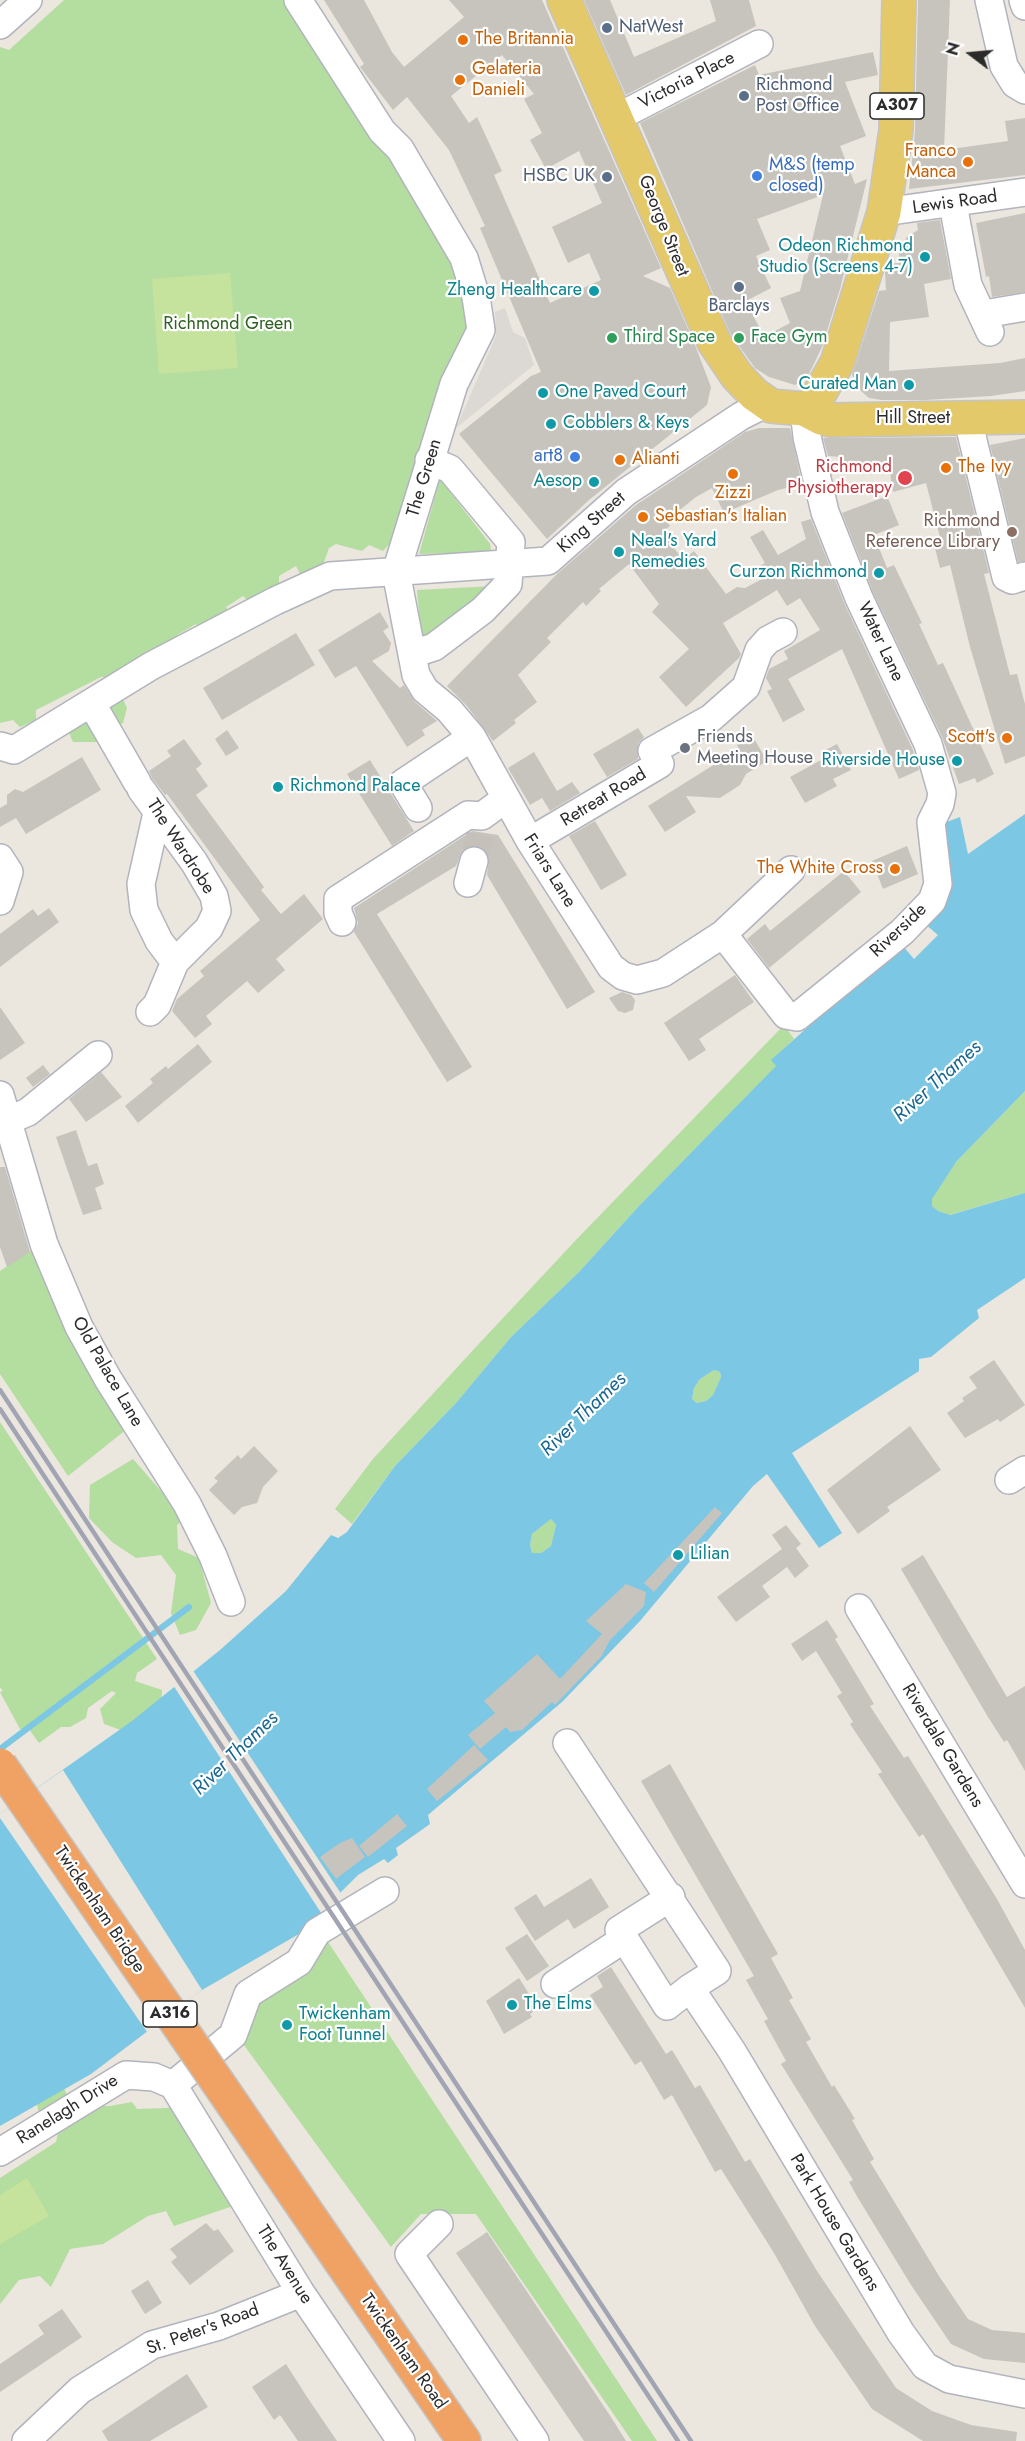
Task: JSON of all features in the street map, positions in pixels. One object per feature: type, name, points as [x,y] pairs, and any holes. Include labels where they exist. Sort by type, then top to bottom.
[{"type":"highway","name":"Twickenham Bridge","points":[[0,1765],[341,2262]]},
{"type":"highway","name":"Twickenham Road","points":[[341,2262],[464,2441]]},
{"type":"main road","name":"George Street","points":[[564,0],[714,342],[737,376],[765,404]]},
{"type":"main road","name":"A307","points":[[804,409],[814,402],[837,363],[884,212],[896,130],[899,0]]},
{"type":"main road","points":[[837,363],[840,382],[846,396],[856,407],[876,418]]},
{"type":"main road","points":[[765,404],[778,408],[804,409]]},
{"type":"main road","name":"Hill Street","points":[[804,409],[821,418],[857,421],[876,418],[968,420],[1025,417]]},
{"type":"street","points":[[0,25],[28,0]]},
{"type":"street","name":"The Green","points":[[298,0],[382,131],[400,149],[464,258],[476,297],[480,330],[454,384],[396,572]]},
{"type":"street","points":[[989,0],[1004,66],[1015,84],[1025,90]]},
{"type":"street","points":[[1023,0],[1025,6]]},
{"type":"street","name":"Victoria Place","points":[[616,118],[759,44]]},
{"type":"street","name":"Lewis Road","points":[[884,212],[1025,192]]},
{"type":"street","points":[[953,204],[968,285],[987,323],[1025,307]]},
{"type":"street","name":"King Street","points":[[396,572],[469,565],[508,566],[548,561],[626,492],[741,416],[765,404]]},
{"type":"street","name":"Water Lane","points":[[804,409],[807,437],[825,512],[859,598],[928,744],[942,793],[940,804]]},
{"type":"street","points":[[968,420],[1016,577]]},
{"type":"street","points":[[412,654],[434,647],[483,610],[508,584],[511,542],[450,469],[429,460]]},
{"type":"street","points":[[5,752],[92,704],[151,666],[275,601],[330,576],[396,572]]},
{"type":"street","name":"Friars Lane","points":[[396,572],[416,675],[425,690],[449,710],[472,737],[530,841],[610,967],[623,976],[637,980],[663,973],[723,934],[791,870]]},
{"type":"street","name":"Retreat Road","points":[[530,841],[660,764],[652,751],[711,718],[746,687],[759,650],[771,634]]},
{"type":"street","name":"The Wardrobe","points":[[92,704],[139,785],[194,862],[214,896],[217,910],[209,928],[175,962]]},
{"type":"street","points":[[418,808],[403,783],[472,737]]},
{"type":"street","points":[[342,922],[338,914],[338,899],[468,815],[481,823],[506,799]]},
{"type":"street","name":"Riverside","points":[[723,934],[786,1015],[797,1017],[902,933],[932,900],[938,884],[931,822],[940,804]]},
{"type":"street","points":[[150,1011],[157,1005],[175,962],[159,941],[144,910],[141,884],[157,813]]},
{"type":"street","points":[[0,858],[9,872],[0,901]]},
{"type":"street","points":[[7,1121],[28,1112],[98,1055]]},
{"type":"street","name":"Old Palace Lane","points":[[0,1095],[44,1245],[79,1327],[108,1379],[187,1504],[213,1556],[231,1602]]},
{"type":"street","name":"Riverdale Gardens","points":[[859,1608],[1025,1884]]},
{"type":"street","points":[[567,1743],[671,1897],[717,1971],[667,2006],[619,1930],[671,1897]]},
{"type":"street","points":[[173,2085],[233,2035],[248,1994],[299,1962],[317,1932],[385,1891]]},
{"type":"street","points":[[555,1984],[624,1939]]},
{"type":"street","name":"Park House Gardens","points":[[690,1988],[732,2051],[875,2292],[925,2366],[949,2379],[1025,2394]]},
{"type":"street","name":"Ranelagh Drive","points":[[0,2152],[126,2075],[154,2077],[173,2085]]},
{"type":"street","name":"The Avenue","points":[[173,2085],[300,2293],[401,2441]]},
{"type":"street","points":[[439,2224],[409,2254],[535,2441]]},
{"type":"street","name":"St. Peter's Road","points":[[26,2441],[80,2391],[152,2345],[219,2326],[300,2293]]},
{"type":"green space","name":"Richmond Green","points":[[64,0],[283,0],[368,122],[457,259],[472,324],[409,485],[392,541],[383,551],[369,545],[362,551],[336,544],[329,548],[320,573],[302,578],[296,566],[279,576],[279,589],[250,603],[243,596],[226,607],[230,613],[199,629],[196,624],[177,635],[180,641],[169,649],[148,652],[130,662],[122,677],[101,677],[36,710],[36,720],[20,727],[13,720],[0,723],[0,47],[9,50]]},
{"type":"green space","points":[[230,273],[238,368],[159,374],[152,279]]},
{"type":"green space","points":[[440,479],[490,544],[491,550],[419,554]]},
{"type":"green space","points":[[494,586],[432,635],[421,635],[417,590]]},
{"type":"green space","points":[[119,690],[127,708],[123,723],[99,742],[73,742],[66,726]]},
{"type":"green space","points":[[784,1025],[794,1039],[772,1060],[777,1066],[639,1206],[579,1272],[511,1337],[456,1403],[395,1466],[352,1524],[335,1509],[373,1459],[475,1348]]},
{"type":"green space","points":[[1025,1091],[1025,1193],[949,1215],[938,1211],[932,1206],[932,1199],[937,1188],[956,1162]]},
{"type":"green space","points":[[35,1248],[127,1429],[68,1476],[0,1374],[0,1271]]},
{"type":"green space","points":[[714,1370],[720,1372],[721,1377],[713,1395],[706,1401],[697,1403],[692,1399],[694,1388],[700,1379]]},
{"type":"green space","points":[[0,1422],[157,1659],[137,1673],[135,1681],[162,1690],[160,1723],[132,1734],[104,1724],[100,1709],[116,1693],[112,1691],[88,1708],[86,1718],[70,1727],[61,1727],[39,1743],[29,1729],[20,1729],[0,1692],[3,1691],[0,1687]]},
{"type":"green space","points":[[133,1459],[168,1499],[182,1521],[177,1525],[178,1549],[199,1558],[211,1603],[196,1630],[180,1635],[171,1613],[176,1575],[161,1555],[136,1558],[112,1542],[89,1518],[90,1485]]},
{"type":"green space","points":[[551,1519],[556,1525],[551,1546],[541,1553],[532,1553],[530,1545],[532,1534]]},
{"type":"green space","points":[[328,1942],[657,2441],[632,2441],[476,2214],[421,2214],[391,2247],[241,2041],[260,2000],[280,1987]]},
{"type":"green space","points":[[58,2077],[73,2106],[110,2106],[132,2102],[137,2109],[167,2108],[193,2103],[211,2121],[240,2180],[236,2205],[174,2226],[166,2211],[148,2216],[103,2244],[70,2249],[51,2287],[40,2276],[19,2280],[0,2304],[0,2178],[56,2142],[59,2129],[38,2110],[34,2081]]},
{"type":"green space","points":[[27,2178],[49,2216],[0,2244],[0,2195]]},
{"type":"shaded area","points":[[505,308],[513,332],[525,338],[534,365],[456,428],[496,336],[495,312]]},
{"type":"water","name":"River Thames","points":[[1025,814],[1025,1091],[956,1162],[932,1199],[932,1206],[950,1215],[1025,1193],[1025,1278],[977,1310],[979,1318],[931,1357],[919,1359],[919,1371],[792,1453],[842,1533],[819,1548],[767,1474],[753,1486],[640,1621],[562,1702],[428,1815],[430,1824],[396,1848],[398,1855],[388,1863],[384,1859],[358,1875],[328,1905],[330,1916],[202,1990],[91,2074],[0,2126],[0,1814],[132,1721],[220,1650],[286,1591],[331,1535],[338,1538],[347,1532],[395,1466],[456,1403],[511,1337],[579,1272],[639,1206],[776,1066],[771,1060],[924,923],[944,823],[960,817],[968,854]],"holes":[[[714,1370],[720,1372],[721,1377],[713,1395],[706,1401],[697,1403],[692,1399],[694,1388],[700,1379]],[[551,1519],[556,1525],[551,1546],[541,1553],[532,1553],[530,1545],[532,1534]]]},
{"type":"pier","points":[[924,923],[938,935],[914,959],[902,945]]},
{"type":"pier","points":[[192,1669],[342,1895],[331,1907],[333,1917],[327,1922],[173,1685]]},
{"type":"pier","points":[[63,1770],[202,1990],[147,2032],[0,1818],[0,1814]]},
{"type":"building","points":[[324,0],[364,0],[392,52],[404,67],[464,17],[449,0],[542,0],[661,268],[643,276],[670,288],[695,345],[711,387],[707,405],[589,500],[547,539],[459,434],[531,376],[541,372],[480,228],[485,226],[449,150],[407,97],[393,110],[360,67],[364,64]],"holes":[[[502,55],[534,94],[524,99],[542,133],[530,140],[546,169],[579,151],[602,203],[552,227],[568,263],[589,253],[601,280],[550,303],[494,175],[502,171],[477,117],[469,123],[451,96]]]},
{"type":"building","points":[[584,0],[610,0],[634,57],[716,21],[710,0],[749,0],[756,26],[626,95]]},
{"type":"building","points":[[918,0],[950,0],[944,150],[1008,141],[1005,121],[1025,118],[1025,175],[909,189],[915,131]]},
{"type":"building","points":[[873,52],[878,75],[845,82],[866,136],[840,146],[855,184],[867,179],[840,289],[822,347],[807,378],[795,385],[769,377],[755,368],[730,333],[640,123],[755,65],[759,75]],"holes":[[[823,195],[800,291],[780,298],[790,323],[764,337],[746,301],[771,288],[756,256],[770,250],[757,219]]]},
{"type":"building","points":[[1025,213],[1025,292],[992,297],[976,223]]},
{"type":"building","points":[[940,220],[951,279],[924,284],[929,317],[890,322],[889,371],[1000,363],[1025,358],[1025,391],[991,396],[925,400],[869,398],[861,391],[852,375],[879,291],[886,290],[887,264],[899,263],[899,252],[907,237],[918,230],[917,223]]},
{"type":"building","points":[[759,428],[790,428],[802,484],[778,490],[724,513],[712,488],[696,497],[666,521],[670,526],[662,532],[683,560],[694,551],[726,594],[737,587],[745,588],[764,578],[758,567],[765,563],[750,537],[763,530],[778,555],[806,539],[801,522],[811,519],[845,605],[913,750],[919,770],[899,779],[842,649],[788,679],[805,710],[783,722],[767,691],[772,689],[766,678],[769,669],[788,659],[784,651],[820,630],[800,598],[787,606],[777,590],[723,623],[741,654],[686,707],[659,677],[689,649],[652,612],[659,604],[629,564],[599,589],[601,591],[586,606],[583,602],[547,638],[551,642],[518,675],[537,702],[493,741],[467,706],[447,686],[557,574],[636,505],[745,432]]},
{"type":"building","points":[[956,437],[989,573],[984,574],[1010,675],[1017,674],[1025,704],[1025,756],[1005,764],[970,647],[950,565],[940,568],[934,544],[941,541],[926,483],[893,492],[888,461],[856,468],[845,467],[843,457],[828,456],[823,438]]},
{"type":"building","points":[[1025,438],[1025,561],[1018,562],[990,445]]},
{"type":"building","points":[[887,496],[899,525],[874,535],[887,568],[894,565],[922,623],[919,624],[938,665],[943,663],[994,774],[977,783],[975,778],[959,784],[942,737],[873,592],[842,513]]},
{"type":"building","points":[[380,612],[389,627],[383,631],[391,643],[389,651],[372,661],[400,688],[404,685],[415,702],[437,721],[422,730],[425,735],[407,747],[356,666],[335,678],[318,650]]},
{"type":"building","points":[[296,633],[315,665],[222,720],[203,688]]},
{"type":"building","points":[[638,728],[644,737],[638,744],[638,759],[607,777],[593,754]]},
{"type":"building","points":[[227,730],[239,748],[226,756],[215,739]]},
{"type":"building","points":[[752,735],[767,761],[746,774],[740,785],[720,798],[686,796],[696,812],[665,832],[648,806],[739,749],[737,745]]},
{"type":"building","points":[[184,739],[202,764],[196,769],[208,786],[196,795],[264,887],[261,890],[281,914],[304,894],[323,919],[276,959],[285,970],[258,993],[247,981],[206,1016],[212,1024],[195,1038],[172,1011],[177,999],[204,976],[200,971],[260,920],[149,771],[171,756],[167,751]]},
{"type":"building","points":[[837,744],[851,770],[833,779],[837,786],[805,803],[790,777],[823,759],[820,753]]},
{"type":"building","points":[[534,752],[557,791],[572,782],[580,793],[550,811],[542,798],[530,805],[508,768]]},
{"type":"building","points":[[82,757],[101,790],[26,834],[16,818],[0,827],[0,808],[7,804],[7,795],[15,789],[23,792]]},
{"type":"building","points":[[370,760],[414,831],[392,846],[347,774]]},
{"type":"building","points":[[595,821],[627,875],[601,890],[569,836]]},
{"type":"building","points":[[472,831],[498,835],[595,992],[567,1009],[487,875],[489,858],[486,850],[478,846],[463,849],[456,866],[377,914],[472,1067],[447,1082],[354,932],[358,923],[354,908]]},
{"type":"building","name":"The White Cross","points":[[907,846],[918,874],[883,889],[872,861]]},
{"type":"building","points":[[844,871],[861,892],[769,968],[747,939],[765,924],[770,931]]},
{"type":"building","points":[[49,908],[59,922],[0,967],[0,934],[33,909],[38,916]]},
{"type":"building","points":[[735,975],[754,1002],[699,1039],[706,1050],[689,1061],[664,1023]]},
{"type":"building","points":[[622,992],[631,995],[635,1000],[633,1010],[625,1013],[618,1011],[609,998]]},
{"type":"building","points":[[0,1007],[25,1043],[0,1060]]},
{"type":"building","points":[[198,1044],[212,1062],[138,1123],[125,1106],[153,1083],[150,1079],[166,1066],[168,1069]]},
{"type":"building","points":[[43,1065],[50,1074],[33,1087],[26,1078]]},
{"type":"building","points":[[101,1072],[122,1097],[86,1122],[69,1099]]},
{"type":"building","points":[[76,1130],[88,1166],[97,1163],[104,1184],[95,1188],[102,1209],[83,1215],[56,1137]]},
{"type":"building","points":[[0,1167],[5,1167],[30,1252],[7,1267],[0,1247]]},
{"type":"building","points":[[994,1360],[1025,1405],[1000,1422],[998,1419],[965,1438],[947,1413],[964,1401],[962,1398],[977,1388],[969,1377]]},
{"type":"building","points":[[910,1426],[941,1470],[887,1507],[890,1511],[858,1534],[827,1490]]},
{"type":"building","points":[[254,1446],[278,1471],[263,1487],[257,1503],[242,1507],[234,1515],[209,1490],[218,1481],[214,1478],[238,1455],[241,1459]]},
{"type":"building","name":"Lilian","points":[[715,1507],[722,1513],[654,1592],[644,1583]]},
{"type":"building","points":[[786,1525],[801,1544],[796,1548],[809,1566],[795,1578],[787,1567],[762,1586],[770,1597],[736,1622],[717,1597],[782,1549],[772,1535]]},
{"type":"building","points":[[923,1555],[1007,1697],[1025,1686],[1025,1771],[1007,1740],[1004,1742],[988,1717],[901,1569]]},
{"type":"building","points":[[626,1584],[646,1592],[644,1606],[610,1640],[601,1657],[555,1705],[552,1702],[522,1730],[510,1732],[506,1727],[480,1749],[468,1735],[495,1713],[484,1701],[537,1654],[560,1679],[602,1634],[586,1621]]},
{"type":"building","points":[[827,1620],[838,1637],[835,1639],[874,1704],[870,1706],[904,1758],[908,1756],[997,1899],[1025,1950],[1025,2008],[923,1834],[919,1837],[878,1774],[882,1772],[850,1724],[853,1722],[837,1696],[842,1693],[816,1651],[802,1661],[791,1644]]},
{"type":"building","points":[[474,1745],[488,1760],[437,1801],[427,1789]]},
{"type":"building","points":[[670,1764],[778,1954],[771,1958],[793,1998],[789,2000],[811,2039],[806,2042],[832,2087],[834,2085],[855,2119],[852,2120],[874,2159],[870,2162],[939,2276],[968,2319],[992,2330],[1025,2333],[1025,2363],[984,2359],[951,2344],[911,2285],[858,2198],[849,2182],[853,2180],[781,2064],[786,2061],[764,2021],[768,2019],[746,1980],[754,1976],[641,1781]]},
{"type":"building","points":[[397,1814],[407,1826],[368,1857],[359,1846]]},
{"type":"building","points":[[352,1838],[365,1857],[336,1879],[320,1857],[340,1843]]},
{"type":"building","points":[[591,1878],[609,1907],[574,1929],[568,1919],[535,1941],[514,1908],[536,1894],[544,1907]]},
{"type":"building","points":[[527,1934],[549,1966],[527,1981],[505,1948]]},
{"type":"building","points":[[611,1967],[666,2054],[672,2050],[695,2088],[700,2085],[745,2162],[750,2159],[817,2271],[896,2388],[932,2411],[971,2425],[1017,2432],[1016,2441],[923,2441],[872,2409],[815,2326],[774,2253],[721,2169],[715,2172],[672,2095],[664,2100],[641,2061],[635,2065],[590,1995],[603,1987],[597,1976]]},
{"type":"building","name":"The Elms","points":[[519,1978],[538,2008],[530,2014],[532,2017],[504,2034],[486,2001]]},
{"type":"building","points":[[206,2223],[214,2231],[218,2229],[234,2251],[190,2285],[171,2262],[177,2257],[170,2249]]},
{"type":"building","points":[[487,2232],[626,2441],[584,2441],[456,2253]]},
{"type":"building","points":[[148,2280],[162,2303],[145,2314],[131,2291]]},
{"type":"building","points":[[62,2309],[82,2337],[0,2392],[0,2364],[44,2334],[38,2325]]},
{"type":"building","points":[[286,2364],[337,2441],[298,2441],[280,2415],[274,2420],[252,2387]]},
{"type":"building","points":[[187,2374],[208,2407],[150,2441],[108,2441],[102,2431]]},
{"type":"waterway","points":[[0,1749],[189,1607]]},
{"type":"tunnel","points":[[474,861],[481,830]]},
{"type":"railway","points":[[0,1390],[691,2441]]},
{"type":"railway","points":[[0,1409],[678,2441]]},
{"type":"place","name":"NatWest","points":[[607,28]]},
{"type":"place","name":"The Britannia","points":[[463,40]]},
{"type":"place","name":"Gelateria Danieli","points":[[460,80]]},
{"type":"place","name":"Richmond Post Office","points":[[744,96]]},
{"type":"place","name":"Franco Manca","points":[[968,162]]},
{"type":"place","name":"M&S (temp closed)","points":[[757,176]]},
{"type":"place","name":"HSBC UK","points":[[607,177]]},
{"type":"place","name":"Odeon Richmond Studio (Screens 4-7)","points":[[925,257]]},
{"type":"place","name":"Barclays","points":[[739,287]]},
{"type":"place","name":"Zheng Healthcare","points":[[594,291]]},
{"type":"place","name":"Third Space","points":[[612,338]]},
{"type":"place","name":"Face Gym","points":[[739,338]]},
{"type":"place","name":"Curated Man","points":[[909,385]]},
{"type":"place","name":"One Paved Court","points":[[543,393]]},
{"type":"place","name":"Cobblers & Keys","points":[[551,424]]},
{"type":"place","name":"art8","points":[[575,457]]},
{"type":"place","name":"Alianti","points":[[620,460]]},
{"type":"place","name":"The Ivy","points":[[946,468]]},
{"type":"place","name":"Zizzi","points":[[733,474]]},
{"type":"place","name":"Richmond Physiotherapy","points":[[905,478]]},
{"type":"place","name":"Aesop","points":[[594,482]]},
{"type":"place","name":"Sebastian's Italian","points":[[643,517]]},
{"type":"place","name":"Richmond Reference Library","points":[[1012,532]]},
{"type":"place","name":"Neal's Yard Remedies","points":[[619,552]]},
{"type":"place","name":"Curzon Richmond","points":[[879,573]]},
{"type":"place","name":"Scott's","points":[[1007,738]]},
{"type":"place","name":"Friends Meeting House","points":[[685,748]]},
{"type":"place","name":"Riverside House","points":[[957,761]]},
{"type":"place","name":"Richmond Palace","points":[[278,787]]},
{"type":"place","name":"The White Cross","points":[[895,869]]},
{"type":"place","name":"Lilian","points":[[678,1555]]},
{"type":"place","name":"The Elms","points":[[512,2005]]},
{"type":"place","name":"Twickenham Foot Tunnel","points":[[287,2025]]}]
